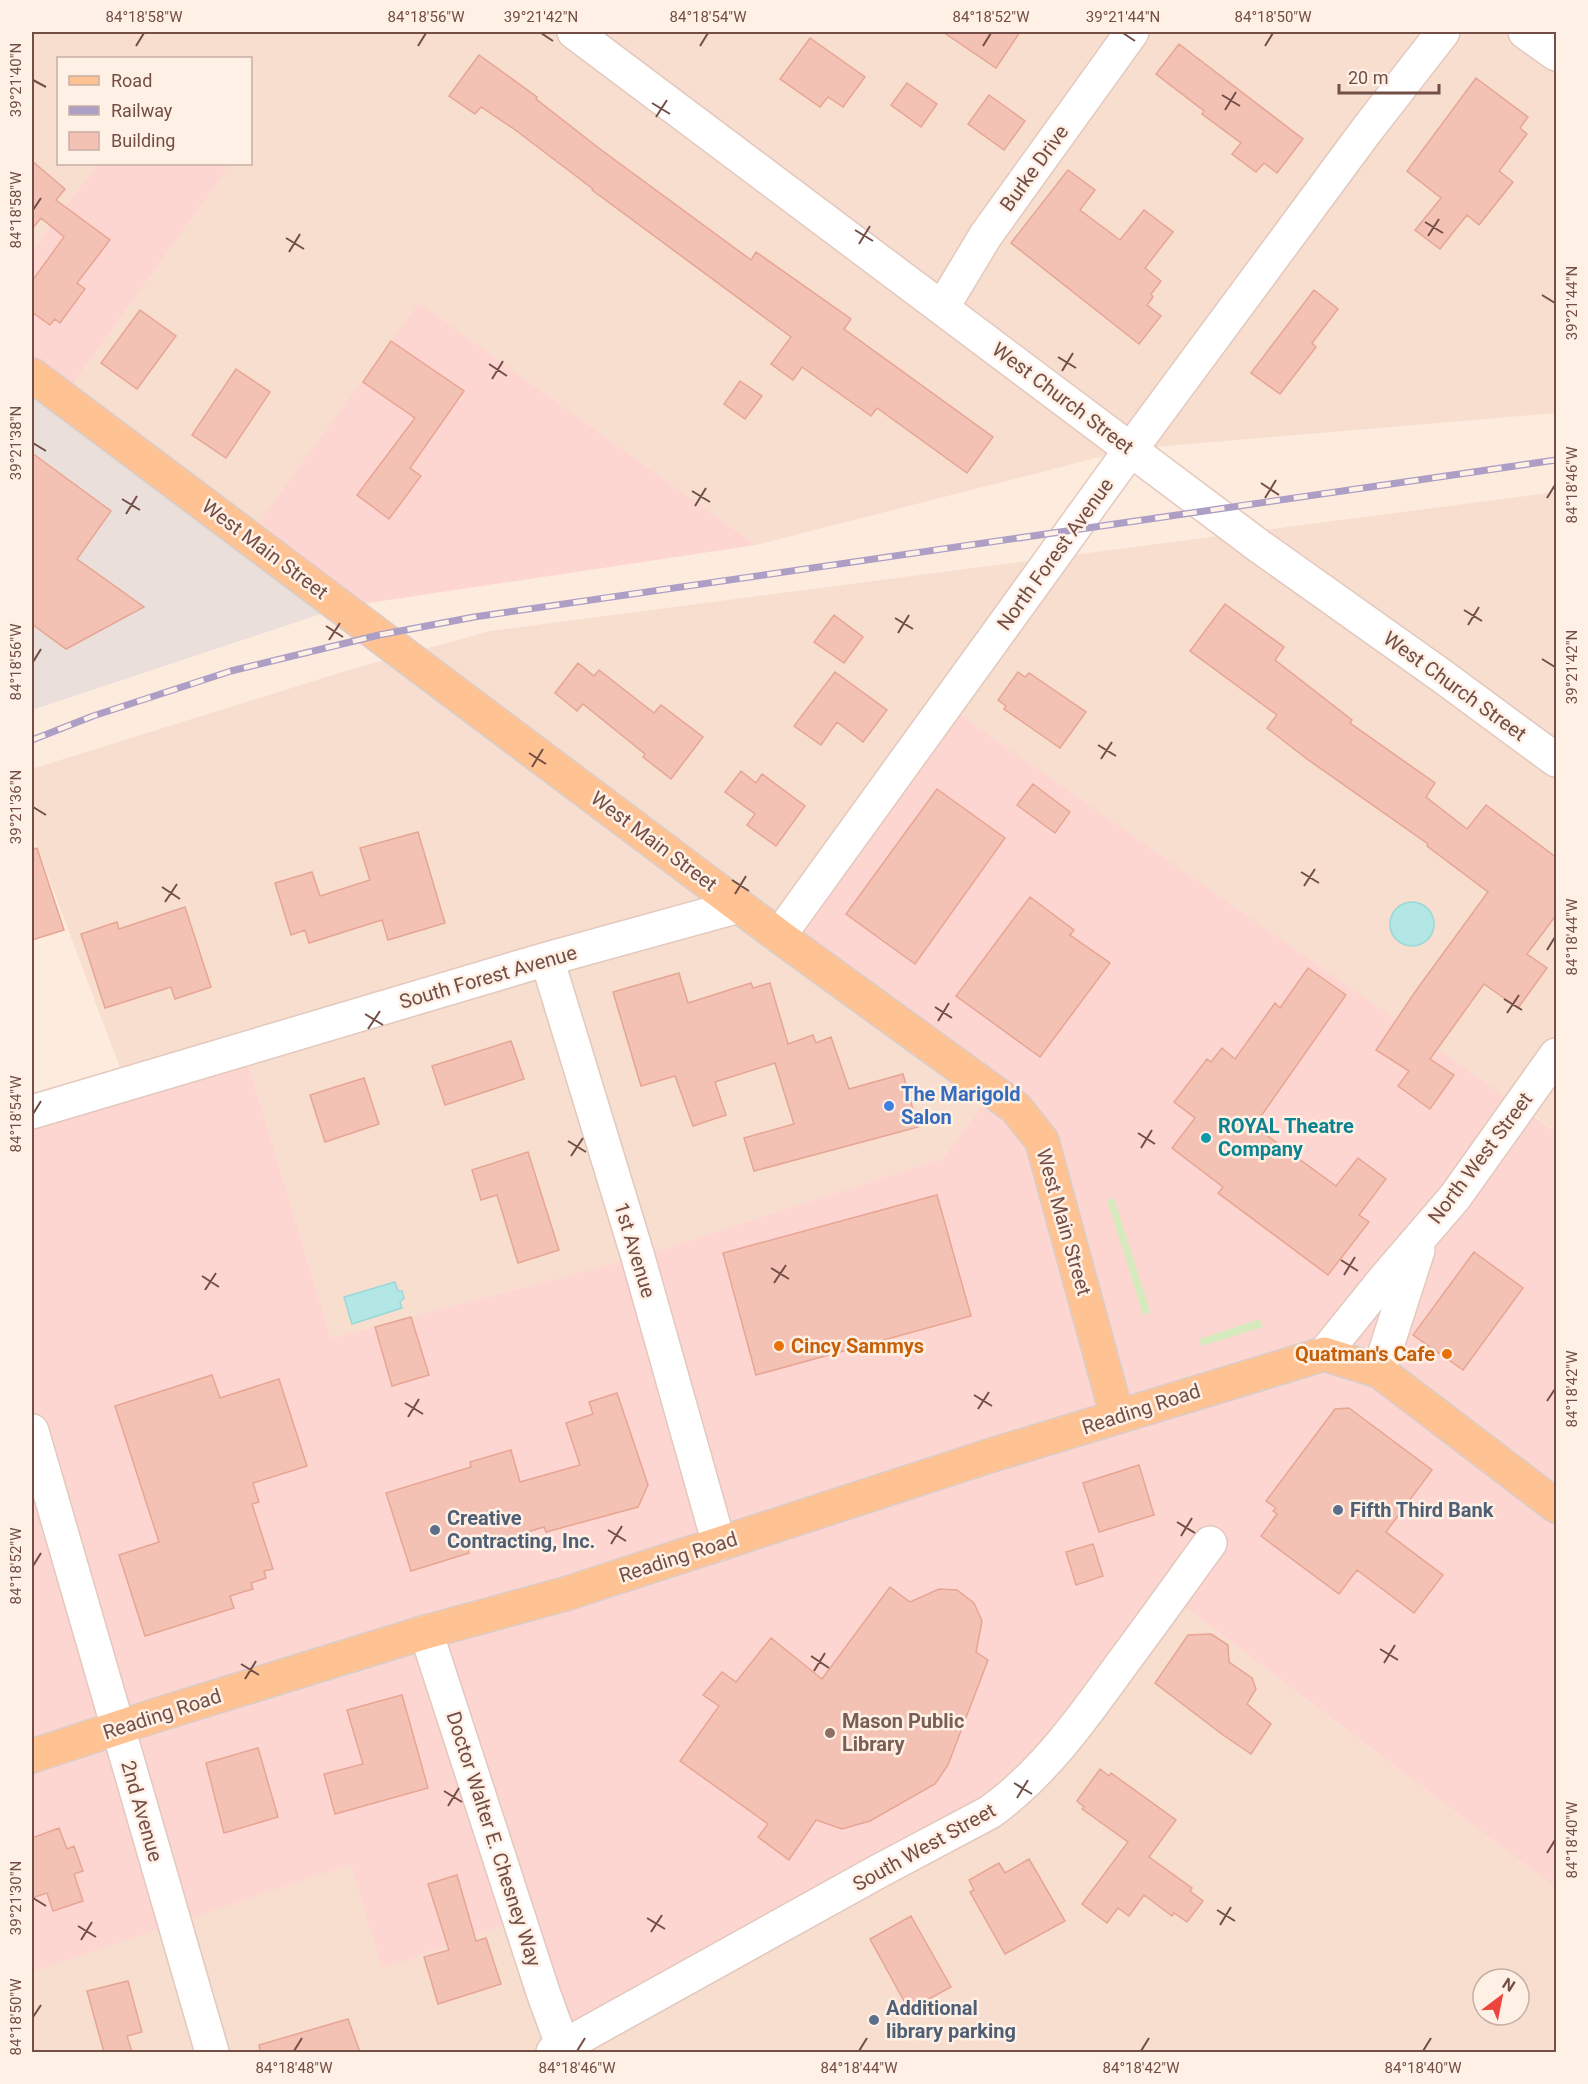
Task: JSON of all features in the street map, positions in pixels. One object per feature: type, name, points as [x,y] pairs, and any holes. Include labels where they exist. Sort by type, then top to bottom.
[{"type":"main road","name":"West Main Street","points":[[32,375],[779,936],[1016,1108],[1042,1141],[1117,1416]]},
{"type":"main road","name":"Reading Road","points":[[32,1756],[426,1632],[565,1594],[1117,1416],[1324,1354]]},
{"type":"main road","points":[[1324,1354],[1379,1371],[1557,1506]]},
{"type":"street","name":"West Church Street","points":[[574,32],[1259,546],[1557,760]]},
{"type":"street","name":"Burke Drive","points":[[942,308],[986,235],[1132,32]]},
{"type":"street","name":"North Forest Avenue","points":[[779,936],[1131,449],[1366,131],[1443,32]]},
{"type":"street","points":[[1526,32],[1557,54]]},
{"type":"street","name":"South Forest Avenue","points":[[32,1112],[547,959],[739,906]]},
{"type":"street","name":"1st Avenue","points":[[547,959],[638,1257],[719,1544]]},
{"type":"street","name":"North West Street","points":[[1324,1354],[1455,1197],[1557,1055]]},
{"type":"street","name":"North West Street","points":[[1379,1371],[1424,1232]]},
{"type":"street","name":"2nd Avenue","points":[[32,1431],[212,2052]]},
{"type":"street","name":"South West Street","points":[[558,2050],[879,1871],[990,1812],[1007,1800],[1047,1761],[1094,1702],[1210,1543]]},
{"type":"street","name":"Doctor Walter E. Chesney Way","points":[[426,1632],[540,1982],[558,2050]]},
{"type":"shaded area","points":[[32,32],[1531,32],[1556,50],[1556,413],[1131,449],[756,545],[420,304],[248,537],[63,398],[230,165],[252,165],[252,57],[57,57],[57,165],[97,165],[32,251]]},
{"type":"shaded area","points":[[97,165],[230,165],[63,398],[32,375],[32,251]]},
{"type":"shaded area","points":[[419,303],[756,545],[342,607],[248,537]]},
{"type":"shaded area","points":[[32,377],[342,607],[32,710]]},
{"type":"shaded area","points":[[1556,492],[1556,1132],[1521,1105],[994,1092],[943,1158],[638,1257],[331,1338],[244,1049],[126,1084],[32,833],[32,769],[352,669],[490,631]]},
{"type":"shaded area","points":[[946,705],[1556,1132],[1556,1888],[1171,1597],[1047,1761],[563,2047],[520,1919],[382,1969],[351,1864],[32,1972],[32,1112],[244,1049],[331,1338],[638,1257],[943,1158],[993,1092],[779,936]]},
{"type":"shaded area","points":[[1171,1597],[1556,1888],[1556,2052],[32,2052],[32,1972],[352,1863]]},
{"type":"green space","points":[[1114,1198],[1148,1304],[1150,1313],[1143,1315],[1107,1200]]},
{"type":"green space","points":[[1260,1319],[1263,1327],[1202,1346],[1199,1339]]},
{"type":"water","points":[[1412,902],[1427,909],[1434,924],[1427,939],[1412,946],[1397,939],[1390,924],[1397,909]]},
{"type":"water","points":[[395,1282],[404,1298],[400,1302],[402,1308],[352,1324],[344,1297]]},
{"type":"building","points":[[943,32],[1020,32],[996,68]]},
{"type":"building","points":[[810,38],[865,77],[843,107],[828,97],[820,107],[780,79]]},
{"type":"building","points":[[1179,44],[1303,139],[1277,173],[1264,163],[1256,172],[1232,154],[1241,143],[1202,114],[1204,111],[1156,74]]},
{"type":"building","points":[[479,55],[537,97],[536,99],[600,149],[751,260],[756,252],[851,319],[844,329],[993,437],[967,473],[877,408],[871,416],[802,367],[793,380],[771,364],[791,337],[592,190],[514,129],[481,107],[475,114],[449,96]]},
{"type":"building","points":[[1476,78],[1528,117],[1520,128],[1527,134],[1499,171],[1513,182],[1479,225],[1467,215],[1440,249],[1415,230],[1441,198],[1407,171]]},
{"type":"building","points":[[907,83],[937,104],[921,127],[891,105]]},
{"type":"building","points":[[989,95],[1025,121],[1004,150],[968,124]]},
{"type":"building","points":[[32,161],[65,189],[56,200],[110,240],[77,283],[85,289],[60,323],[55,319],[50,325],[32,312],[32,281],[64,237],[41,218],[32,229]]},
{"type":"building","points":[[1068,170],[1095,190],[1080,210],[1120,240],[1144,210],[1173,232],[1145,268],[1161,281],[1151,294],[1153,297],[1147,305],[1161,316],[1139,344],[1011,243]]},
{"type":"building","points":[[1314,290],[1338,309],[1312,343],[1316,347],[1280,394],[1251,373]]},
{"type":"building","points":[[140,310],[176,336],[137,389],[101,363]]},
{"type":"building","points":[[391,341],[464,391],[410,468],[421,476],[389,519],[357,495],[415,418],[363,382]]},
{"type":"building","points":[[236,369],[270,392],[226,458],[192,435]]},
{"type":"building","points":[[740,381],[762,396],[745,419],[724,404]]},
{"type":"building","points":[[32,453],[111,511],[77,559],[144,607],[66,649],[32,624]]},
{"type":"building","points":[[1225,604],[1284,647],[1275,660],[1352,720],[1350,723],[1435,783],[1426,797],[1467,829],[1486,805],[1557,858],[1557,914],[1527,954],[1547,968],[1518,1008],[1484,984],[1430,1059],[1454,1075],[1430,1109],[1398,1086],[1409,1071],[1376,1050],[1488,892],[1427,846],[1428,844],[1267,728],[1277,715],[1190,651]]},
{"type":"building","points":[[834,615],[863,637],[844,663],[814,642]]},
{"type":"building","points":[[578,663],[594,676],[599,670],[654,713],[661,705],[703,737],[671,779],[643,757],[645,754],[583,704],[577,711],[555,693]]},
{"type":"building","points":[[835,672],[887,710],[863,742],[837,722],[821,745],[794,726]]},
{"type":"building","points":[[1018,672],[1025,677],[1029,673],[1086,712],[1060,748],[1004,709],[1006,706],[998,700]]},
{"type":"building","points":[[741,771],[756,783],[762,774],[805,806],[776,846],[747,825],[755,814],[725,792]]},
{"type":"building","points":[[1033,784],[1070,812],[1055,833],[1017,805]]},
{"type":"building","points":[[937,789],[1005,838],[915,964],[846,914]]},
{"type":"building","points":[[418,832],[445,923],[388,940],[382,920],[309,943],[305,930],[291,935],[275,883],[312,872],[320,896],[370,880],[360,848]]},
{"type":"building","points":[[37,848],[64,930],[32,940],[32,849]]},
{"type":"building","points":[[1030,897],[1074,930],[1070,935],[1110,963],[1040,1057],[956,996]]},
{"type":"building","points":[[185,907],[211,987],[175,999],[171,987],[105,1008],[81,934],[117,922],[119,929]]},
{"type":"building","points":[[1308,968],[1346,995],[1254,1126],[1336,1186],[1358,1158],[1386,1179],[1359,1215],[1369,1222],[1328,1275],[1218,1193],[1223,1187],[1172,1148],[1195,1118],[1174,1102],[1207,1059],[1211,1062],[1222,1048],[1235,1059],[1275,1003],[1280,1008]]},
{"type":"building","points":[[679,973],[688,1003],[751,983],[753,988],[770,983],[788,1044],[813,1035],[816,1043],[831,1037],[849,1089],[903,1074],[918,1127],[754,1171],[744,1138],[794,1124],[775,1063],[715,1082],[726,1115],[693,1126],[675,1076],[641,1086],[613,992]]},
{"type":"building","points":[[511,1041],[524,1079],[445,1105],[432,1066]]},
{"type":"building","points":[[364,1078],[379,1124],[325,1142],[310,1095]]},
{"type":"building","points":[[528,1152],[559,1250],[518,1263],[497,1195],[481,1200],[472,1170]]},
{"type":"building","points":[[937,1195],[971,1316],[756,1375],[723,1253]]},
{"type":"building","points":[[1474,1252],[1523,1288],[1463,1370],[1413,1335]]},
{"type":"building","points":[[411,1317],[429,1375],[392,1386],[375,1327]]},
{"type":"building","points":[[212,1375],[220,1398],[279,1379],[307,1466],[253,1483],[259,1502],[252,1504],[273,1569],[264,1571],[266,1578],[251,1583],[253,1589],[230,1596],[234,1608],[145,1636],[119,1555],[159,1542],[115,1406]]},
{"type":"building","points":[[617,1393],[648,1485],[638,1507],[546,1532],[544,1527],[468,1550],[469,1553],[411,1571],[386,1493],[471,1467],[470,1462],[511,1450],[520,1482],[580,1465],[566,1423],[593,1414],[589,1402]]},
{"type":"building","name":"Fifth Third Bank","points":[[1349,1408],[1432,1470],[1386,1532],[1443,1575],[1414,1613],[1357,1570],[1339,1594],[1261,1536],[1277,1514],[1273,1511],[1276,1508],[1266,1501],[1335,1409]]},
{"type":"building","points":[[1139,1465],[1154,1515],[1099,1532],[1083,1483]]},
{"type":"building","points":[[1093,1544],[1103,1576],[1076,1585],[1066,1552]]},
{"type":"building","name":"Mason Public Library","points":[[890,1587],[910,1602],[939,1589],[957,1590],[974,1603],[982,1621],[976,1652],[988,1660],[948,1765],[935,1784],[870,1821],[842,1829],[816,1820],[789,1860],[758,1837],[768,1824],[680,1761],[719,1706],[703,1695],[722,1672],[736,1682],[771,1638],[822,1679]]},
{"type":"building","points":[[1211,1634],[1228,1645],[1229,1662],[1252,1678],[1256,1689],[1247,1704],[1271,1724],[1251,1754],[1155,1683],[1188,1635]]},
{"type":"building","points":[[402,1695],[428,1788],[335,1814],[324,1774],[363,1764],[347,1710]]},
{"type":"building","points":[[258,1748],[278,1817],[224,1833],[206,1763]]},
{"type":"building","points":[[1100,1769],[1109,1776],[1111,1773],[1176,1820],[1149,1857],[1192,1888],[1190,1891],[1203,1901],[1187,1922],[1174,1913],[1172,1916],[1144,1895],[1129,1916],[1118,1908],[1107,1923],[1082,1904],[1128,1842],[1082,1809],[1084,1807],[1077,1801]]},
{"type":"building","points":[[59,1828],[67,1849],[74,1846],[83,1871],[74,1874],[83,1901],[53,1911],[47,1893],[32,1898],[32,1838]]},
{"type":"building","points":[[1029,1859],[1065,1921],[1005,1954],[970,1892],[974,1890],[969,1880],[999,1863],[1005,1873]]},
{"type":"building","points":[[457,1875],[476,1941],[486,1938],[501,1984],[438,2004],[424,1957],[449,1950],[428,1884]]},
{"type":"building","points":[[911,1916],[951,1987],[909,2010],[870,1939]]},
{"type":"building","points":[[128,1981],[142,2032],[127,2036],[132,2052],[104,2052],[87,1991]]},
{"type":"building","points":[[348,2019],[360,2052],[260,2052],[259,2045]]},
{"type":"railway","points":[[32,740],[93,716],[231,671],[379,635],[474,617],[1556,460]]},
{"type":"place","name":"The Marigold Salon","points":[[889,1106]]},
{"type":"place","name":"ROYAL Theatre Company","points":[[1206,1138]]},
{"type":"place","name":"Cincy Sammys","points":[[779,1346]]},
{"type":"place","name":"Quatman's Cafe","points":[[1447,1354]]},
{"type":"place","name":"Fifth Third Bank","points":[[1338,1510]]},
{"type":"place","name":"Creative Contracting, Inc.","points":[[435,1530]]},
{"type":"place","name":"Mason Public Library","points":[[830,1733]]},
{"type":"place","name":"Additional library parking","points":[[874,2020]]}]
